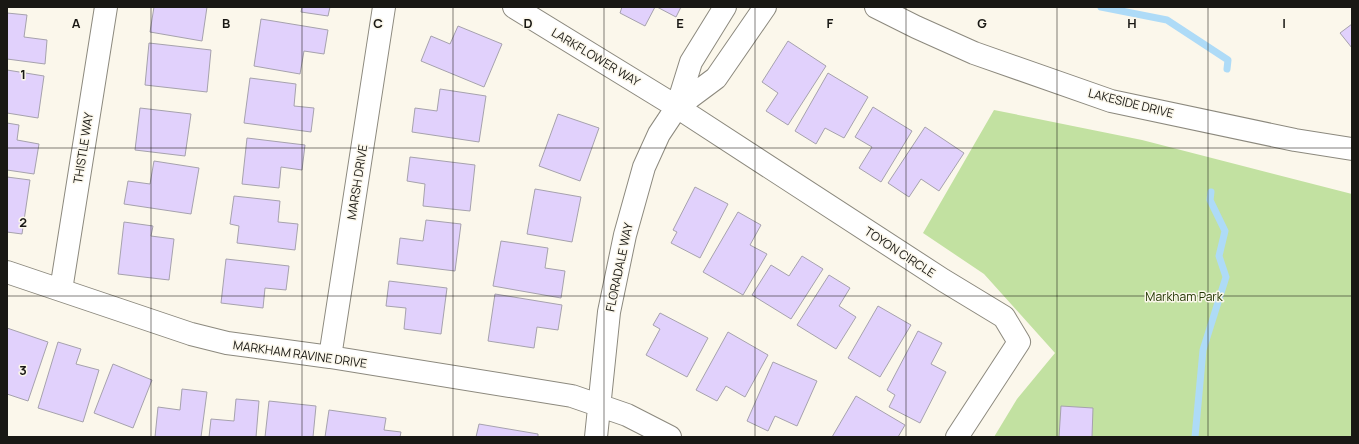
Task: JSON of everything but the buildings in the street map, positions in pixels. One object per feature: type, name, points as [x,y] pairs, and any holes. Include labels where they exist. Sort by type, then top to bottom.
[{"type":"street","name":"THISTLE WAY","points":[[61,290],[106,7]]},
{"type":"street","name":"MARSH DRIVE","points":[[330,357],[384,7]]},
{"type":"street","name":"LARKFLOWER WAY","points":[[514,7],[677,107]]},
{"type":"street","name":"FLORADALE WAY","points":[[596,437],[609,312],[625,235],[644,167],[659,134],[677,107],[691,62],[725,7]]},
{"type":"street","name":"FLORADALE WAY","points":[[677,107],[716,78],[765,7]]},
{"type":"street","name":"LAKESIDE DRIVE","points":[[876,7],[974,53],[1111,101],[1295,140],[1352,148]]},
{"type":"street","name":"TOYON CIRCLE","points":[[677,107],[930,271],[1004,317],[1019,342],[957,437]]},
{"type":"street","name":"MARKHAM RAVINE DRIVE","points":[[7,272],[191,334],[227,343],[330,357],[572,396],[600,405]]},
{"type":"street","points":[[600,405],[628,415],[670,437]]},
{"type":"green space","name":"Markham Park","points":[[994,110],[1142,140],[1352,194],[1352,437],[994,437],[1017,399],[1055,353],[984,274],[923,233]]},
{"type":"waterway","points":[[1101,7],[1167,20],[1228,60],[1227,69]]},
{"type":"waterway","points":[[1195,437],[1203,350],[1226,277],[1219,256],[1225,231],[1210,200],[1211,192]]}]
